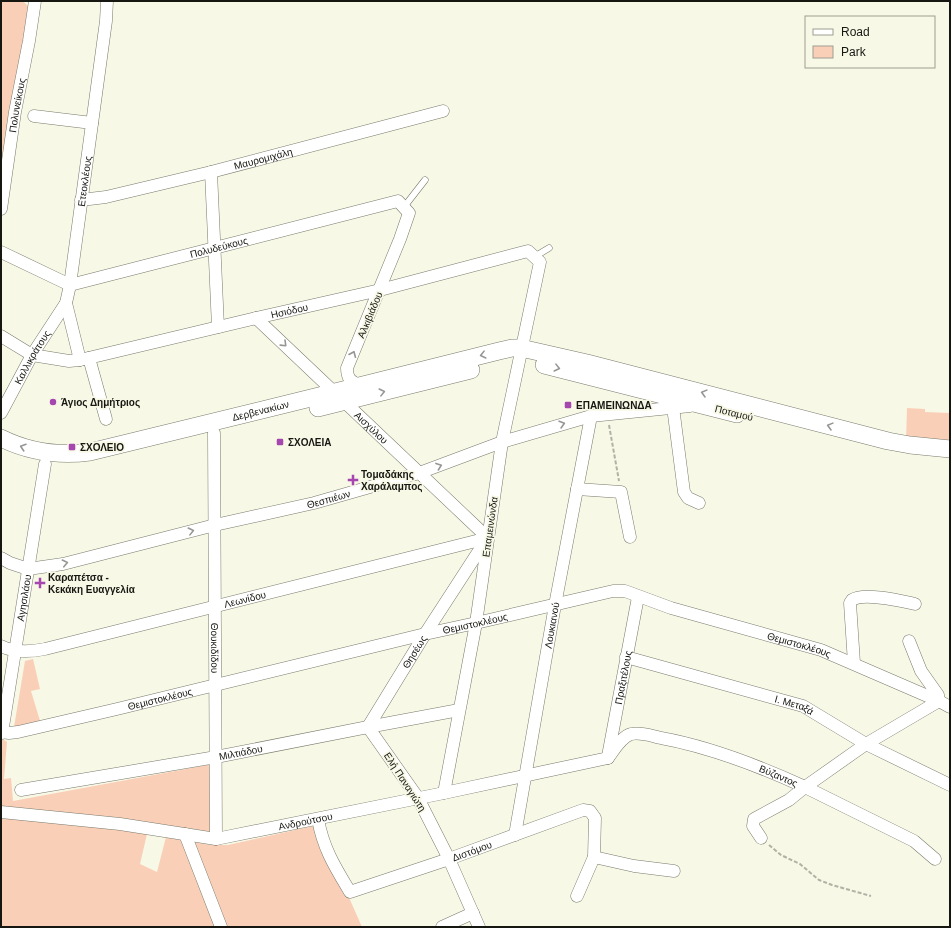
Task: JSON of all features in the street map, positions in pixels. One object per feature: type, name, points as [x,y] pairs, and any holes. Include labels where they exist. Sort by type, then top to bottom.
[{"type":"street","name":"Πολυνείκους","points":[[1,209],[15,112],[35,1]]},
{"type":"street","name":"Ετεοκλέους","points":[[106,420],[66,304],[70,285],[106,22],[107,1]]},
{"type":"street","name":"Μαυρομιχάλη","points":[[81,200],[106,197],[211,172],[443,112]]},
{"type":"street","points":[[34,116],[92,123]]},
{"type":"street","points":[[211,172],[218,327]]},
{"type":"street","name":"Πολυδεύκους","points":[[70,285],[398,201],[404,207]]},
{"type":"street","name":"Αλκιβιάδου","points":[[359,385],[351,381],[347,376],[347,368],[400,240],[409,213],[404,207]]},
{"type":"street","name":"Ησιόδου","points":[[32,355],[69,361],[84,359],[380,290],[528,251],[537,259]]},
{"type":"street","points":[[1,252],[70,285]]},
{"type":"street","name":"Επαμεινώνδα","points":[[444,793],[476,623],[502,442],[537,259]]},
{"type":"street","name":"Καλλικράτους","points":[[1,413],[32,355],[66,304]]},
{"type":"street","name":"Αισχύλου","points":[[256,318],[488,538]]},
{"type":"street","points":[[1,336],[32,355]]},
{"type":"street","name":"Δερβενακίων","points":[[1,451],[24,460],[44,464],[62,466],[93,463],[214,433],[339,397],[359,385],[512,348],[520,354]]},
{"type":"street","name":"Δερβενακίων","points":[[1,438],[26,449],[47,453],[68,454],[90,452],[501,362],[520,354]]},
{"type":"street","name":"Ποταμού","points":[[520,354],[538,363],[884,452],[950,461]]},
{"type":"street","name":"Ποταμού","points":[[520,354],[587,363],[888,441],[950,449]]},
{"type":"street","name":"Θεσπιέων","points":[[1,558],[10,564],[28,569],[63,564],[314,503],[420,473],[502,442],[591,416],[701,405]]},
{"type":"street","points":[[673,407],[684,492],[688,498],[699,503]]},
{"type":"street","name":"Λουκιανού","points":[[515,835],[524,775],[555,604],[591,416]]},
{"type":"street","name":"Θουκιδίδου","points":[[214,433],[216,839]]},
{"type":"street","name":"Αγησιλάου","points":[[2,732],[44,464]]},
{"type":"street","points":[[577,489],[621,492],[630,537]]},
{"type":"street","name":"Λεωνίδου","points":[[1,646],[15,651],[30,652],[45,649],[488,538]]},
{"type":"street","name":"Θησέως","points":[[368,727],[425,634],[488,538]]},
{"type":"street","name":"Θεμιστοκλέους","points":[[2,732],[18,732],[425,634],[613,591],[625,591],[671,608],[811,647],[854,663],[945,704]]},
{"type":"street","points":[[854,663],[850,603],[852,599],[863,596],[915,604]]},
{"type":"street","name":"Πραξιτέλους","points":[[608,758],[638,597]]},
{"type":"street","points":[[909,641],[921,671],[945,704]]},
{"type":"street","name":"Ι. Μεταξά","points":[[626,657],[803,706],[866,744],[950,785]]},
{"type":"street","name":"Βύζαντος","points":[[608,758],[624,738],[630,735],[638,734],[686,743],[756,765],[805,787],[866,744],[945,704]]},
{"type":"street","name":"Μιλτιάδου","points":[[21,790],[216,757],[459,710]]},
{"type":"street","name":"Ελή Παναγιώτη","points":[[368,727],[418,798],[449,859],[479,927]]},
{"type":"street","name":"Ανδρούτσου","points":[[1,812],[120,824],[216,839],[608,758]]},
{"type":"street","points":[[761,838],[752,826],[754,820],[789,800],[805,787],[914,841],[935,859]]},
{"type":"street","name":"Διστόμου","points":[[318,819],[322,840],[329,857],[350,892],[449,859],[584,810],[592,813],[595,821],[594,857]]},
{"type":"street","points":[[184,834],[221,927]]},
{"type":"street","points":[[577,896],[594,857],[634,866],[674,871]]},
{"type":"street","points":[[442,927],[473,914]]},
{"type":"lane","points":[[404,207],[426,180]]},
{"type":"lane","points":[[537,259],[549,248]]},
{"type":"path","points":[[607,414],[621,492]]},
{"type":"path","points":[[761,838],[777,852],[800,864],[819,880],[871,896]]},
{"type":"green space","points":[[1,1],[23,1],[28,6],[29,38],[1,172]]},
{"type":"green space","points":[[907,408],[925,409],[925,412],[950,413],[950,444],[906,441]]},
{"type":"green space","points":[[33,659],[40,689],[31,691],[41,724],[14,727],[25,661]]},
{"type":"green space","points":[[1,738],[7,742],[4,779],[11,778],[13,801],[213,764],[211,835],[1,807]]},
{"type":"green space","points":[[1,817],[147,834],[140,864],[157,872],[166,837],[181,840],[186,845],[219,927],[1,927]]},
{"type":"green space","points":[[317,825],[362,927],[225,927],[193,842],[211,845],[228,845]]},
{"type":"place","name":"Άγιος Δημήτριος","points":[[53,402]]},
{"type":"place","name":"ΕΠΑΜΕΙΝΩΝΔΑ","points":[[568,405]]},
{"type":"place","name":"ΣΧΟΛΕΙΑ","points":[[280,442]]},
{"type":"place","name":"ΣΧΟΛΕΙΟ","points":[[72,447]]},
{"type":"place","name":"Τομαδάκης Χαράλαμπος","points":[[353,480]]},
{"type":"place","name":"Καραπέτσα - Κεκάκη Ευαγγελία","points":[[40,583]]}]
